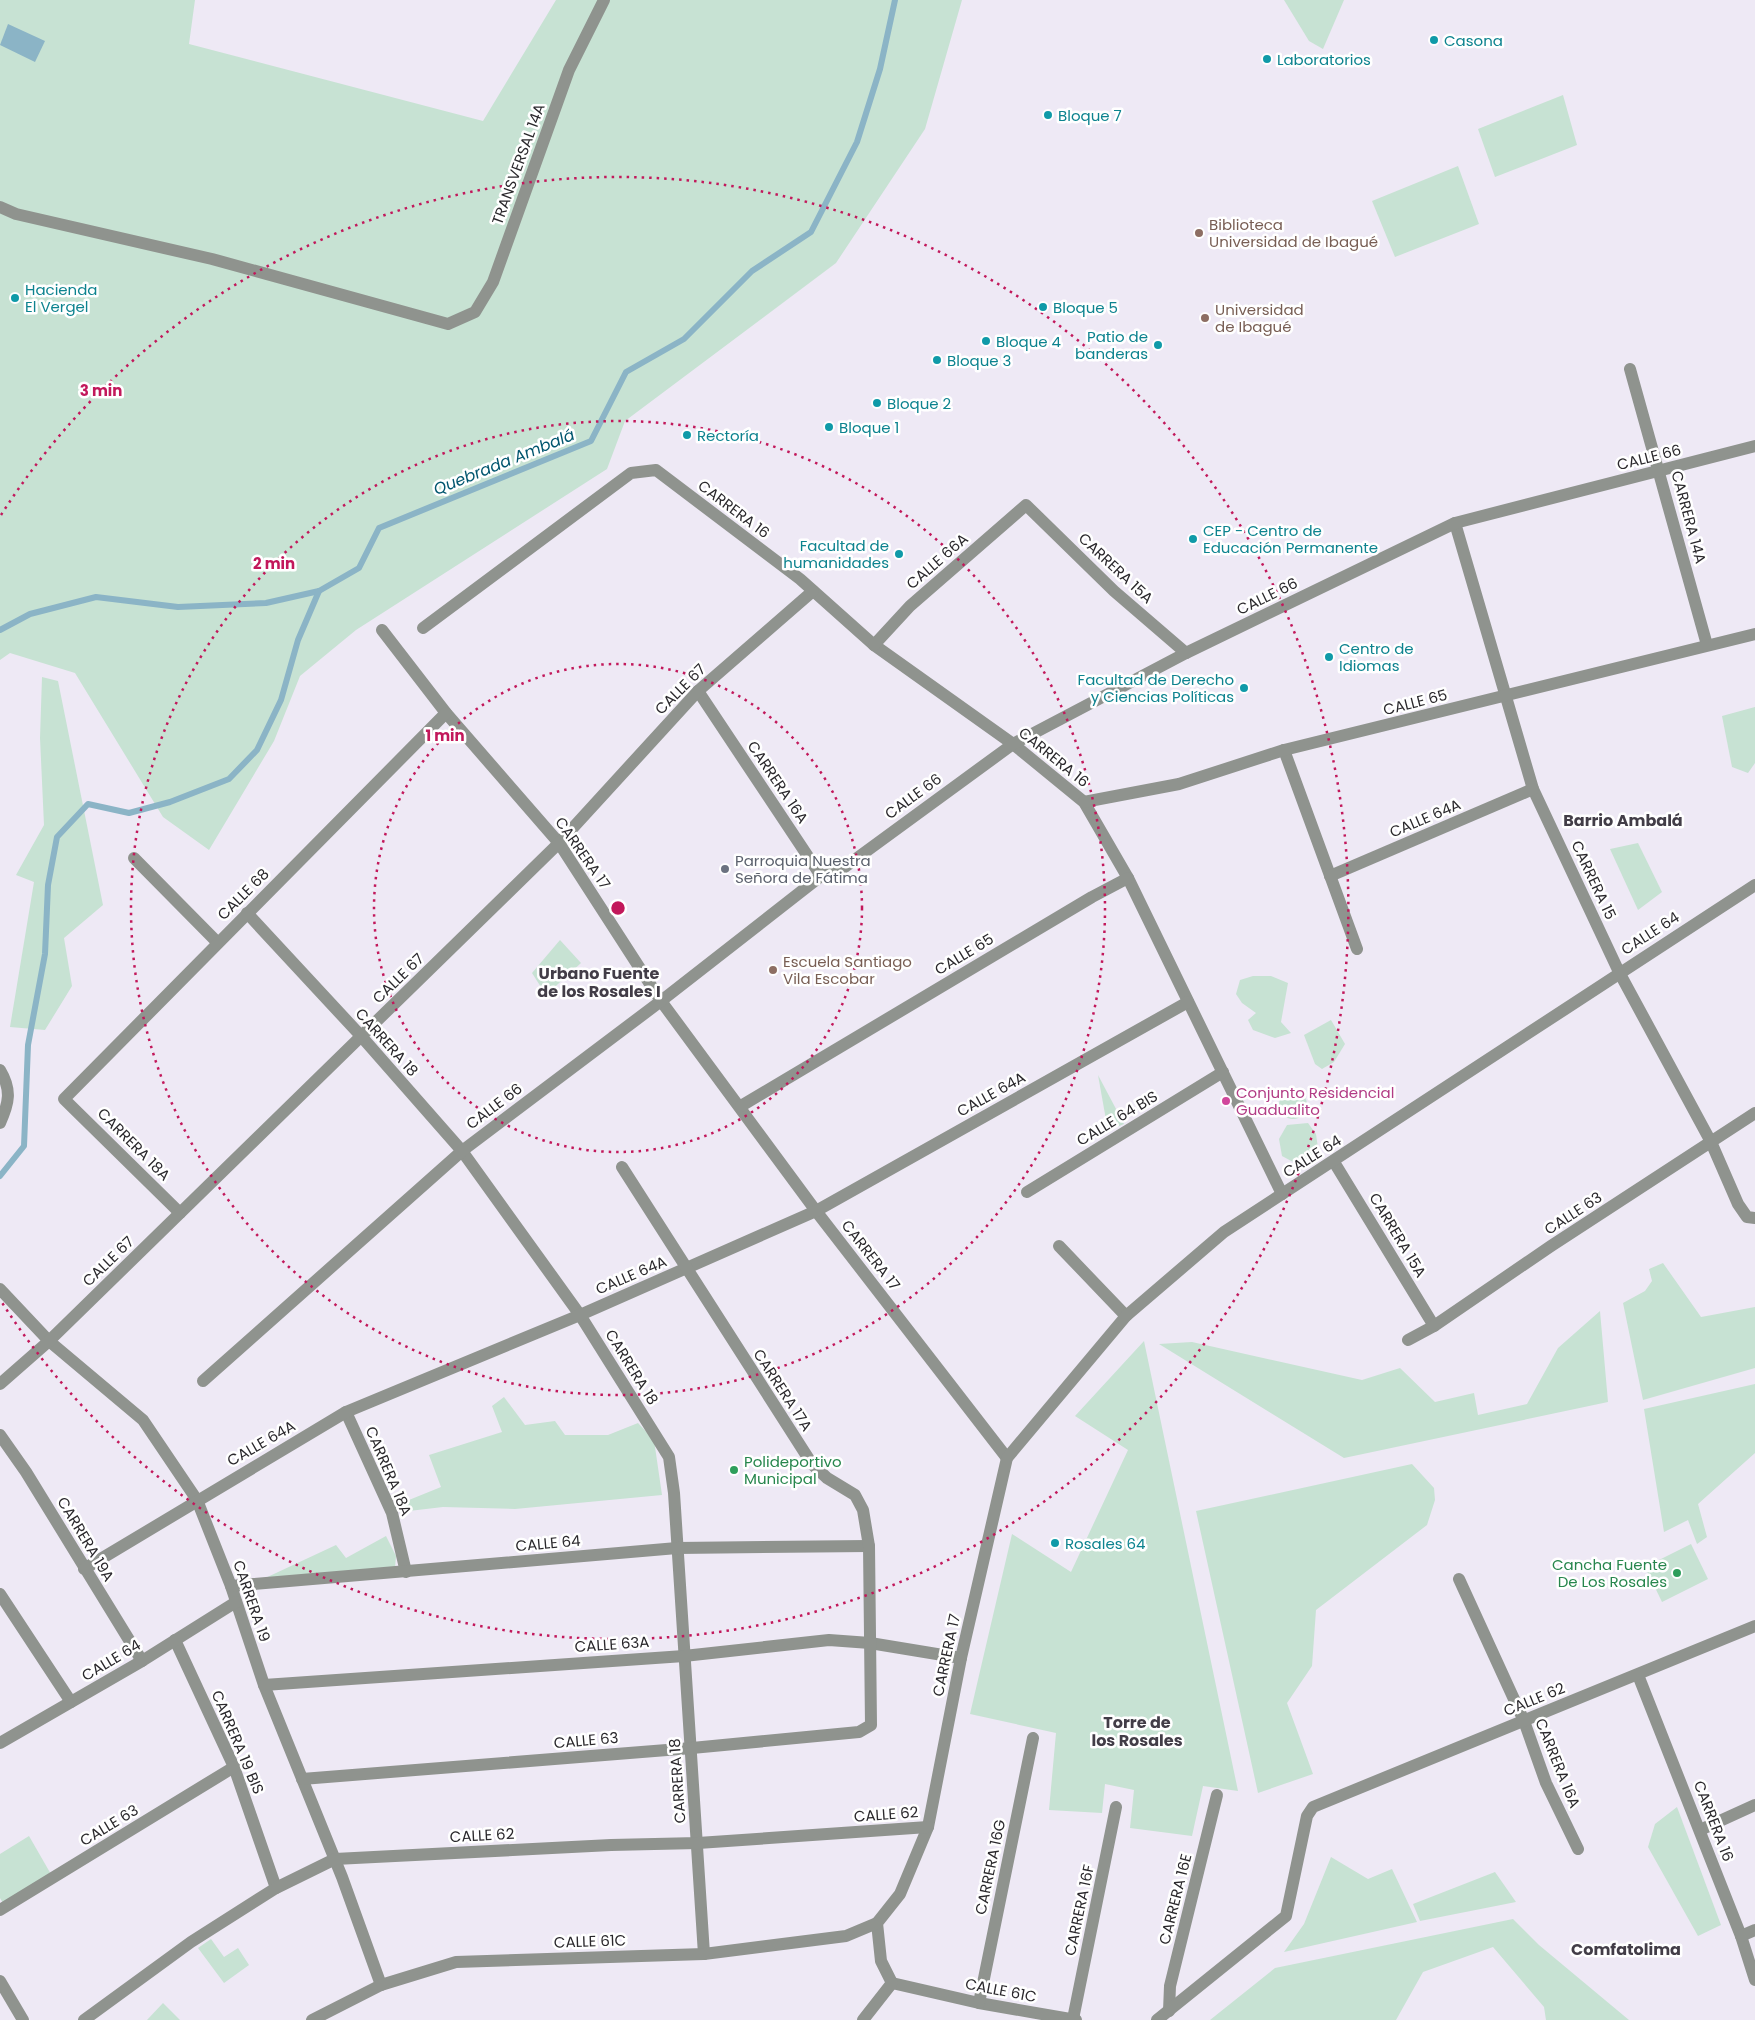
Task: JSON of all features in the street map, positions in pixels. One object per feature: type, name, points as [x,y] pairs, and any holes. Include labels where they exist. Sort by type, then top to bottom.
[{"type":"street","name":"TRANSVERSAL 14A","points":[[0,207],[16,214],[221,262],[448,324],[475,312],[493,282],[570,70],[604,0]]},
{"type":"street","name":"CARRERA 14A","points":[[1630,369],[1661,472],[1707,645]]},
{"type":"street","name":"CALLE 66","points":[[203,1381],[462,1151],[820,876],[838,872],[1013,744],[1186,653],[1455,523],[1661,472],[1755,446]]},
{"type":"street","name":"CARRERA 16","points":[[423,628],[631,473],[656,470],[813,591],[874,645],[1013,744],[1084,802],[1128,878],[1282,1194]]},
{"type":"street","name":"CALLE 66A","points":[[874,645],[910,606],[1026,505]]},
{"type":"street","name":"CARRERA 15A","points":[[1026,505],[1114,590],[1186,653]]},
{"type":"street","name":"CARRERA 15","points":[[1455,523],[1533,789],[1620,972],[1711,1142],[1738,1204],[1746,1217],[1755,1218]]},
{"type":"street","name":"CALLE 67","points":[[0,1384],[49,1341],[559,844],[698,691],[813,591]]},
{"type":"street","name":"CARRERA 17","points":[[382,630],[446,713],[559,844],[661,1000],[741,1106],[816,1212],[1007,1458],[961,1658],[928,1827],[900,1894],[877,1923]]},
{"type":"street","name":"CALLE 65","points":[[1084,802],[1179,784],[1284,750],[1755,634]]},
{"type":"street","name":"CARRERA 16A","points":[[698,691],[820,876]]},
{"type":"street","name":"CALLE 68","points":[[64,1099],[217,942],[446,713]]},
{"type":"street","points":[[1284,750],[1357,949]]},
{"type":"street","name":"CALLE 64A","points":[[1330,876],[1533,789]]},
{"type":"street","points":[[134,858],[217,942]]},
{"type":"street","name":"CALLE 65","points":[[741,1106],[1092,897],[1128,878]]},
{"type":"street","name":"CALLE 64","points":[[1007,1458],[1126,1316],[1224,1232],[1334,1162],[1620,972],[1755,885]]},
{"type":"street","name":"CARRERA 18","points":[[247,913],[361,1036],[462,1151],[580,1315],[669,1457],[692,1748],[704,1954]]},
{"type":"street","name":"CALLE 64A","points":[[84,1569],[346,1412],[580,1315],[816,1212],[1188,1002]]},
{"type":"street","points":[[0,1070],[4,1077],[9,1103],[0,1123]]},
{"type":"street","name":"CALLE 64 BIS","points":[[1027,1192],[1223,1072]]},
{"type":"street","name":"CARRERA 18A","points":[[64,1099],[180,1213]]},
{"type":"street","name":"CALLE 63","points":[[1408,1340],[1434,1326],[1551,1246],[1755,1113]]},
{"type":"street","name":"CARRERA 15A","points":[[1334,1162],[1434,1326]]},
{"type":"street","name":"CARRERA 17A","points":[[622,1167],[685,1269],[812,1464],[827,1478],[855,1495],[863,1510],[869,1546],[871,1725]]},
{"type":"street","points":[[1059,1246],[1126,1316]]},
{"type":"street","name":"CARRERA 19","points":[[0,1289],[49,1341],[143,1420],[197,1500],[231,1586],[264,1685],[334,1860],[381,1985]]},
{"type":"street","name":"CARRERA 18A","points":[[346,1412],[392,1513],[406,1572]]},
{"type":"street","name":"CARRERA 19A","points":[[0,1435],[26,1472],[142,1661]]},
{"type":"street","name":"CALLE 64","points":[[231,1586],[677,1548],[869,1546]]},
{"type":"street","name":"CARRERA 16A","points":[[1459,1579],[1524,1722],[1546,1783],[1578,1849]]},
{"type":"street","points":[[0,1594],[71,1702]]},
{"type":"street","name":"CALLE 64","points":[[0,1744],[142,1661],[236,1602]]},
{"type":"street","name":"CALLE 62","points":[[1169,2011],[1286,1916],[1306,1816],[1313,1807],[1755,1626]]},
{"type":"street","name":"CARRERA 19 BIS","points":[[174,1640],[234,1767],[276,1888]]},
{"type":"street","name":"CALLE 63A","points":[[264,1685],[684,1656],[829,1640],[870,1643],[961,1658]]},
{"type":"street","name":"CARRERA 16","points":[[1638,1675],[1741,1936],[1755,1980]]},
{"type":"street","name":"CALLE 63","points":[[302,1779],[692,1748],[859,1732],[871,1725]]},
{"type":"street","name":"CARRERA 16G","points":[[978,2003],[1033,1738]]},
{"type":"street","name":"CALLE 63","points":[[0,1910],[234,1767]]},
{"type":"street","name":"CARRERA 16E","points":[[1169,2011],[1170,1986],[1217,1795]]},
{"type":"street","points":[[1700,1830],[1755,1805]]},
{"type":"street","name":"CARRERA 16F","points":[[1074,2020],[1116,1807]]},
{"type":"street","name":"CALLE 62","points":[[84,2020],[191,1942],[276,1888],[334,1860],[611,1845],[698,1843],[928,1827]]},
{"type":"street","points":[[863,2020],[892,1983],[881,1961],[877,1923]]},
{"type":"street","name":"CALLE 61C","points":[[312,2020],[381,1985],[456,1962],[704,1954],[846,1936],[877,1923]]},
{"type":"street","points":[[1741,1936],[1755,1930]]},
{"type":"street","points":[[0,1981],[23,2020]]},
{"type":"street","name":"CALLE 61C","points":[[892,1983],[978,2003],[1074,2020]]},
{"type":"street","points":[[1157,2020],[1169,2011]]},
{"type":"green space","points":[[0,0],[195,0],[189,44],[483,121],[556,0],[962,0],[925,129],[836,263],[625,421],[607,469],[356,630],[300,676],[274,741],[209,850],[163,817],[75,673],[10,653],[0,660]]},
{"type":"green space","points":[[1284,0],[1344,0],[1323,49],[1309,41]]},
{"type":"green space","points":[[1563,95],[1577,145],[1495,177],[1478,129]]},
{"type":"green space","points":[[1458,166],[1479,224],[1395,257],[1372,201]]},
{"type":"green space","points":[[42,677],[58,681],[103,905],[64,938],[72,986],[45,1030],[10,1027],[34,882],[16,875],[44,825],[40,738]]},
{"type":"green space","points":[[1755,707],[1755,763],[1748,773],[1732,767],[1722,716]]},
{"type":"green space","points":[[1638,843],[1662,892],[1638,910],[1610,849]]},
{"type":"green space","points":[[560,940],[581,963],[546,995],[532,973]]},
{"type":"green space","points":[[1253,976],[1271,976],[1288,983],[1281,1022],[1291,1033],[1275,1038],[1253,1030],[1248,1020],[1256,1013],[1242,1003],[1236,994],[1240,980]]},
{"type":"green space","points":[[1331,1020],[1345,1044],[1334,1062],[1322,1069],[1315,1064],[1304,1035]]},
{"type":"green space","points":[[1098,1075],[1124,1124],[1108,1131]]},
{"type":"green space","points":[[1293,1091],[1303,1095],[1307,1105],[1303,1115],[1293,1119],[1283,1115],[1279,1105],[1283,1095]]},
{"type":"green space","points":[[1308,1123],[1316,1134],[1318,1148],[1309,1159],[1295,1163],[1282,1156],[1279,1139],[1287,1125]]},
{"type":"green space","points":[[1663,1263],[1701,1317],[1755,1307],[1755,1368],[1643,1400],[1623,1303],[1645,1291],[1652,1281],[1649,1269]]},
{"type":"green space","points":[[1600,1311],[1608,1402],[1344,1458],[1159,1344],[1192,1342],[1362,1380],[1400,1368],[1435,1402],[1474,1393],[1478,1415],[1527,1404],[1558,1348]]},
{"type":"green space","points":[[1144,1341],[1238,1791],[1203,1786],[1192,1836],[1130,1828],[1134,1790],[1105,1784],[1102,1813],[1049,1810],[1056,1733],[970,1714],[1012,1534],[1071,1572],[1128,1450],[1075,1416]]},
{"type":"green space","points":[[1755,1384],[1755,1453],[1698,1504],[1707,1537],[1697,1544],[1688,1520],[1664,1532],[1644,1409]]},
{"type":"green space","points":[[504,1397],[525,1425],[555,1421],[565,1435],[608,1435],[638,1423],[654,1440],[662,1495],[515,1509],[443,1507],[409,1511],[404,1502],[441,1487],[429,1455],[502,1432],[492,1406]]},
{"type":"green space","points":[[1412,1464],[1434,1488],[1435,1500],[1427,1525],[1316,1610],[1312,1666],[1287,1703],[1313,1774],[1258,1793],[1196,1511]]},
{"type":"green space","points":[[386,1536],[396,1556],[395,1568],[261,1580],[336,1545],[346,1558]]},
{"type":"green space","name":"Cancha Fuente De Los Rosales","points":[[1691,1544],[1708,1579],[1662,1602],[1645,1567]]},
{"type":"green space","points":[[1677,1807],[1721,1925],[1698,1936],[1648,1847],[1655,1824]]},
{"type":"green space","points":[[29,1836],[52,1876],[4,1905],[0,1898],[0,1854]]},
{"type":"green space","points":[[1331,1857],[1368,1879],[1392,1869],[1417,1922],[1284,1952],[1304,1924]]},
{"type":"green space","points":[[1495,1872],[1516,1902],[1420,1921],[1413,1904]]},
{"type":"green space","points":[[1513,1919],[1539,1945],[1629,2020],[1546,2020],[1544,2007],[1493,1947],[1423,1972],[1396,2020],[1210,2020],[1275,1968]]},
{"type":"green space","points":[[211,1939],[224,1957],[238,1948],[249,1965],[224,1983],[198,1948]]},
{"type":"green space","points":[[163,2003],[180,2020],[147,2020]]},
{"type":"water","points":[[8,24],[45,41],[35,62],[0,45]]},
{"type":"waterway","name":"Quebrada Ambalá","points":[[0,630],[30,614],[96,597],[178,607],[266,603],[319,591],[359,568],[379,528],[591,441],[626,372],[684,339],[752,271],[811,232],[857,142],[880,69],[895,0]]},
{"type":"waterway","points":[[0,1176],[24,1146],[28,1045],[45,954],[48,885],[57,837],[88,804],[129,813],[170,802],[229,779],[257,750],[281,700],[298,640],[319,591]]},
{"type":"place","name":"Casona","points":[[1434,40]]},
{"type":"place","name":"Laboratorios","points":[[1267,59]]},
{"type":"place","name":"Bloque 7","points":[[1048,115]]},
{"type":"place","name":"Biblioteca Universidad de Ibagué","points":[[1199,233]]},
{"type":"place","name":"Hacienda El Vergel","points":[[15,298]]},
{"type":"place","name":"Bloque 5","points":[[1043,307]]},
{"type":"place","name":"Universidad de Ibagué","points":[[1205,318]]},
{"type":"place","name":"Bloque 4","points":[[986,341]]},
{"type":"place","name":"Patio de banderas","points":[[1158,345]]},
{"type":"place","name":"Bloque 3","points":[[937,360]]},
{"type":"place","name":"Bloque 2","points":[[877,403]]},
{"type":"place","name":"Bloque 1","points":[[829,427]]},
{"type":"place","name":"Rectoría","points":[[687,435]]},
{"type":"place","name":"CEP - Centro de Educación Permanente","points":[[1193,539]]},
{"type":"place","name":"Facultad de humanidades","points":[[899,554]]},
{"type":"place","name":"Centro de Idiomas","points":[[1329,657]]},
{"type":"place","name":"Facultad de Derecho y Ciencias Políticas","points":[[1244,688]]},
{"type":"place","name":"Parroquia Nuestra Señora de Fátima","points":[[725,869]]},
{"type":"place","name":"Escuela Santiago Vila Escobar","points":[[773,970]]},
{"type":"place","name":"Conjunto Residencial Guadualito","points":[[1226,1101]]},
{"type":"place","name":"Polideportivo Municipal","points":[[734,1470]]},
{"type":"place","name":"Rosales 64","points":[[1055,1543]]},
{"type":"place","name":"Cancha Fuente De Los Rosales","points":[[1677,1573]]},
{"type":"district","name":"Barrio Ambalá","points":[[1623,820]]},
{"type":"district","name":"Urbano Fuente de los Rosales I","points":[[599,982]]},
{"type":"district","name":"Torre de los Rosales","points":[[1137,1731]]},
{"type":"district","name":"Comfatolima","points":[[1626,1949]]}]
